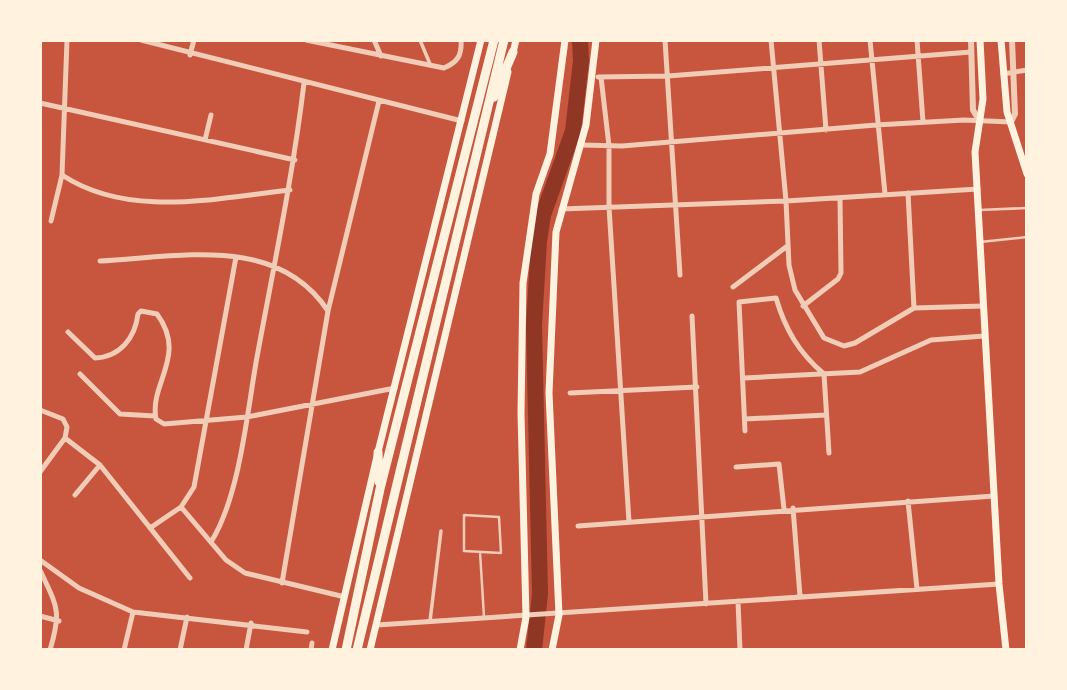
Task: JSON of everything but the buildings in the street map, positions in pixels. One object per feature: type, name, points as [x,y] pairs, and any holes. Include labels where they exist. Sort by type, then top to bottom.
[{"type":"highway","points":[[346,650],[380,489],[494,40]]},
{"type":"highway","points":[[357,650],[504,40]]},
{"type":"highway","points":[[481,128],[513,52]]},
{"type":"highway","points":[[378,452],[380,489]]},
{"type":"main road","points":[[332,650],[378,452],[481,40]]},
{"type":"main road","points":[[370,650],[516,40]]},
{"type":"main road","points":[[520,650],[527,617],[521,412],[523,283],[536,194],[550,154],[565,40]]},
{"type":"main road","points":[[552,650],[559,615],[549,393],[556,232],[582,145],[597,77],[596,40]]},
{"type":"main road","points":[[980,40],[983,99],[975,143],[999,584],[1006,650]]},
{"type":"main road","points":[[1001,40],[1007,112],[1027,174]]},
{"type":"street","points":[[51,221],[62,175],[67,40]]},
{"type":"street","points":[[141,40],[190,55],[462,121]]},
{"type":"street","points":[[190,55],[194,40]]},
{"type":"street","points":[[306,40],[444,68],[455,63],[462,51],[461,40]]},
{"type":"street","points":[[374,40],[381,56]]},
{"type":"street","points":[[420,40],[430,65]]},
{"type":"street","points":[[665,40],[680,275]]},
{"type":"street","points":[[771,40],[781,134],[787,247],[795,290],[824,338],[844,346],[870,336],[914,308],[983,306]]},
{"type":"street","points":[[819,40],[826,130]]},
{"type":"street","points":[[870,40],[876,125],[885,194]]},
{"type":"street","points":[[917,40],[923,122]]},
{"type":"street","points":[[971,40],[973,110],[980,122]]},
{"type":"street","points":[[582,145],[673,142],[923,122],[1011,122],[1015,114],[1012,40]]},
{"type":"street","points":[[629,522],[609,207],[609,146],[597,77],[668,76],[971,52]]},
{"type":"street","points":[[1003,74],[1027,70]]},
{"type":"street","points":[[211,542],[227,511],[247,416],[290,190],[304,83]]},
{"type":"street","points":[[282,583],[328,312],[379,101]]},
{"type":"street","points":[[40,103],[295,160]]},
{"type":"street","points":[[205,140],[211,115]]},
{"type":"street","points":[[62,175],[78,186],[142,202],[174,202],[290,190]]},
{"type":"street","points":[[561,209],[786,201],[978,189]]},
{"type":"street","points":[[908,193],[914,308]]},
{"type":"street","points":[[803,306],[838,279],[841,273],[840,198]]},
{"type":"street","points":[[733,287],[787,247]]},
{"type":"street","points":[[100,261],[197,256],[236,257],[275,264],[304,282],[328,312]]},
{"type":"street","points":[[150,528],[181,507],[194,487],[236,257]]},
{"type":"street","points":[[745,431],[739,302],[776,298],[782,321],[795,344],[824,374],[829,453]]},
{"type":"street","points":[[68,332],[95,358],[107,357],[127,344],[141,311],[157,314],[168,335],[168,369],[154,409],[155,416]]},
{"type":"street","points":[[692,316],[706,604]]},
{"type":"street","points":[[744,378],[871,369],[931,340],[985,336]]},
{"type":"street","points":[[79,374],[120,414],[155,416],[164,424],[247,416],[395,387]]},
{"type":"street","points":[[570,393],[697,387]]},
{"type":"street","points":[[40,410],[63,419],[67,427],[65,438],[40,472]]},
{"type":"street","points":[[745,419],[826,415]]},
{"type":"street","points":[[65,438],[100,465],[190,578]]},
{"type":"street","points":[[736,467],[779,464],[784,509]]},
{"type":"street","points":[[75,495],[100,465]]},
{"type":"street","points":[[578,526],[793,508],[994,496]]},
{"type":"street","points":[[908,501],[916,589]]},
{"type":"street","points":[[181,507],[226,560],[244,573],[345,597]]},
{"type":"street","points":[[793,508],[800,596]]},
{"type":"street","points":[[430,621],[441,531]]},
{"type":"street","points":[[40,561],[79,588],[133,612],[251,623],[307,632]]},
{"type":"street","points":[[40,570],[57,607],[59,621],[50,650]]},
{"type":"street","points":[[377,625],[999,584]]},
{"type":"street","points":[[738,601],[740,650]]},
{"type":"street","points":[[124,650],[133,612]]},
{"type":"street","points":[[40,615],[59,621]]},
{"type":"street","points":[[180,650],[187,617]]},
{"type":"street","points":[[246,650],[251,623]]},
{"type":"lane","points":[[979,210],[1027,208]]},
{"type":"lane","points":[[980,242],[1027,237]]},
{"type":"lane","points":[[464,515],[499,517],[501,553],[480,552],[464,551],[464,515]]},
{"type":"lane","points":[[480,552],[484,617]]},
{"type":"waterway","points":[[534,650],[540,594],[534,325],[539,241],[543,215],[573,131],[581,61],[580,40]]}]
